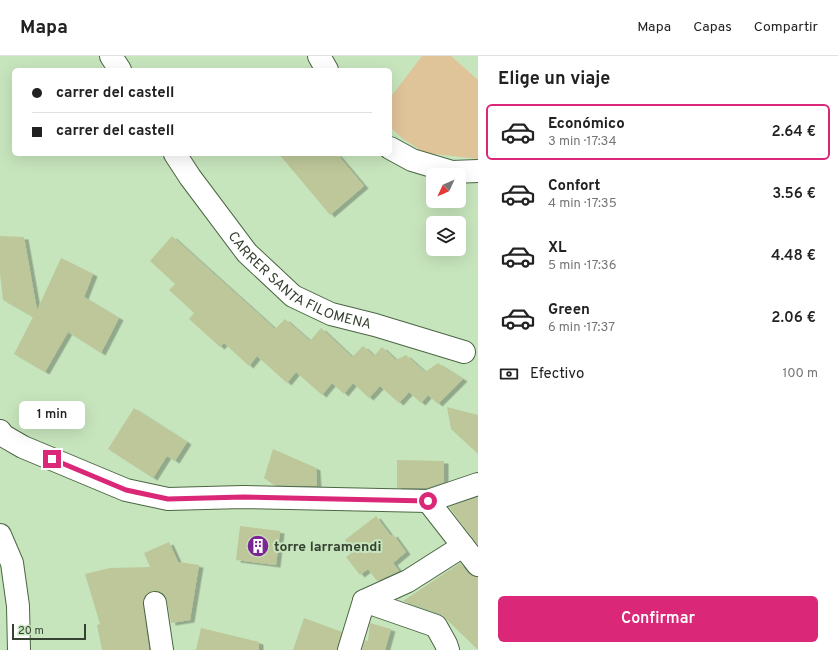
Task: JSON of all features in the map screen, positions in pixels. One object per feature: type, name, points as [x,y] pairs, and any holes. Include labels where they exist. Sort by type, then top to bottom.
[{"type":"street","points":[[111,56],[119,68]]},
{"type":"street","points":[[319,56],[326,68]]},
{"type":"street","points":[[392,149],[412,160],[452,172],[478,171]]},
{"type":"street","name":"CARRER SANTA FILOMENA","points":[[176,156],[190,177],[248,253],[293,296],[331,314],[375,325],[464,352]]},
{"type":"street","points":[[0,431],[4,436],[23,447],[126,490],[168,499],[243,497],[428,501],[478,484]]},
{"type":"street","points":[[428,501],[478,565]]},
{"type":"street","points":[[0,535],[12,563],[18,606],[19,650]]},
{"type":"street","points":[[349,650],[364,601],[408,581],[463,546]]},
{"type":"street","points":[[364,601],[436,626],[448,650]]},
{"type":"street","points":[[155,603],[162,650]]},
{"type":"shaded area","points":[[422,56],[451,56],[478,80],[478,159],[425,153],[402,138],[392,129],[392,95]]},
{"type":"building","points":[[281,156],[339,156],[364,186],[330,215]]},
{"type":"building","points":[[0,236],[24,237],[37,310],[61,258],[93,274],[84,297],[119,318],[101,353],[68,332],[45,372],[14,354],[33,317],[3,300],[0,273]]},
{"type":"building","points":[[172,236],[275,329],[285,319],[310,341],[321,328],[352,357],[363,346],[374,356],[382,347],[396,360],[406,355],[425,372],[438,363],[463,379],[438,404],[428,395],[421,403],[409,392],[399,403],[380,386],[369,398],[353,383],[344,394],[332,383],[322,395],[296,372],[287,383],[257,356],[249,366],[224,343],[220,347],[189,319],[194,313],[169,290],[175,284],[150,261]]},
{"type":"building","points":[[447,407],[478,415],[478,454],[451,429]]},
{"type":"building","points":[[134,408],[187,442],[175,461],[167,456],[153,478],[108,449]]},
{"type":"building","points":[[273,449],[316,468],[317,486],[274,485],[264,478]]},
{"type":"building","points":[[397,460],[444,461],[444,482],[426,488],[397,488]]},
{"type":"building","points":[[478,497],[478,545],[449,507]]},
{"type":"building","points":[[376,516],[391,536],[393,534],[406,552],[393,563],[399,571],[377,581],[368,569],[360,575],[346,557],[354,551],[345,540]]},
{"type":"building","name":"torre larramendi","points":[[240,526],[280,531],[276,565],[236,560]]},
{"type":"building","points":[[169,542],[178,562],[199,565],[190,620],[171,623],[165,596],[160,592],[153,591],[148,593],[144,598],[143,604],[149,650],[102,650],[97,625],[100,624],[85,574],[110,568],[150,567],[144,553]]},
{"type":"building","points":[[460,563],[468,573],[478,577],[478,650],[441,614],[403,601]]},
{"type":"building","points":[[304,618],[342,632],[337,650],[293,650]]},
{"type":"building","points":[[370,623],[391,629],[385,650],[362,650],[365,640],[368,641]]},
{"type":"building","points":[[201,628],[259,642],[259,650],[196,650]]},
{"type":"place","name":"torre larramendi","points":[[258,546]]},
{"type":"route","points":[[52,459],[126,490],[168,499],[243,497],[428,501]]}]
